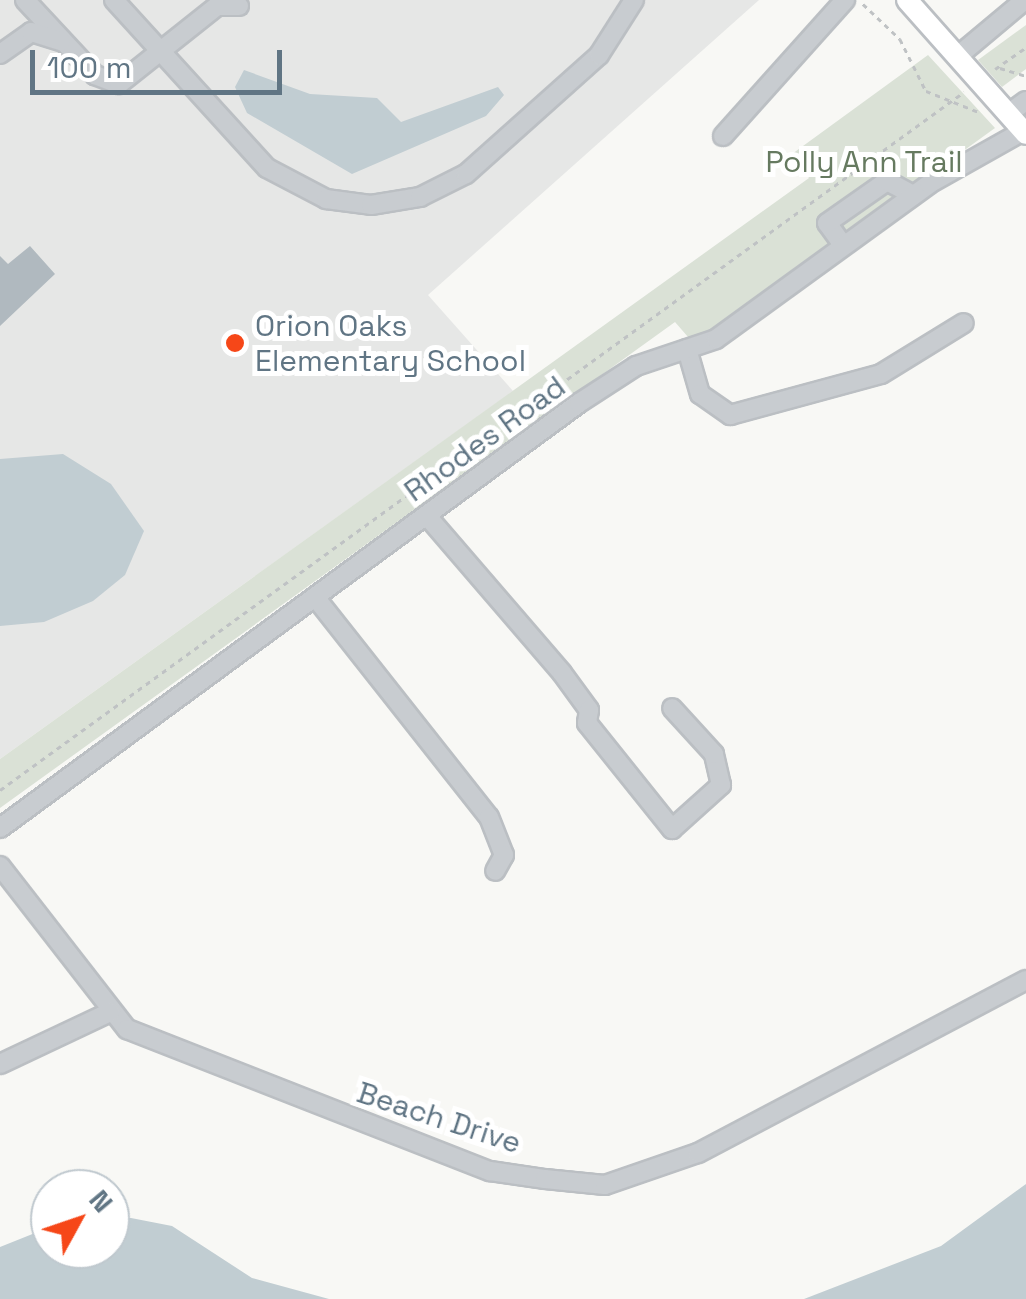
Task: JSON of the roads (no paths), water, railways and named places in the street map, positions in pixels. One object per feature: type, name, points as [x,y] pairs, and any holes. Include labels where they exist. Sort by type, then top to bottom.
[{"type":"main road","points":[[907,0],[1025,132]]},
{"type":"street","points":[[25,0],[95,75],[118,84],[164,52],[217,6],[239,6]]},
{"type":"street","points":[[114,0],[278,176],[326,199],[390,204],[471,170],[600,55],[634,0]]},
{"type":"street","points":[[723,136],[845,0]]},
{"type":"street","points":[[958,56],[1025,0]]},
{"type":"street","points":[[0,54],[31,32],[70,46]]},
{"type":"street","points":[[1008,114],[1026,101]]},
{"type":"street","name":"Rhodes Road","points":[[0,828],[636,366],[716,339],[914,195],[1025,132]]},
{"type":"street","points":[[844,245],[827,223],[887,180],[914,195]]},
{"type":"street","points":[[687,349],[700,394],[730,415],[882,374],[964,323]]},
{"type":"street","points":[[428,516],[562,673],[590,710],[587,723],[672,829],[721,785],[714,754],[672,708]]},
{"type":"street","points":[[315,597],[489,818],[504,855],[494,872]]},
{"type":"street","points":[[0,866],[110,1012],[0,1064]]},
{"type":"street","name":"Beach Drive","points":[[110,1012],[127,1029],[490,1171],[604,1185],[698,1153],[1026,980]]},
{"type":"place","name":"Orion Oaks Elementary School","points":[[235,343]]},
{"type":"park label","name":"Polly Ann Trail","points":[[864,162]]}]
